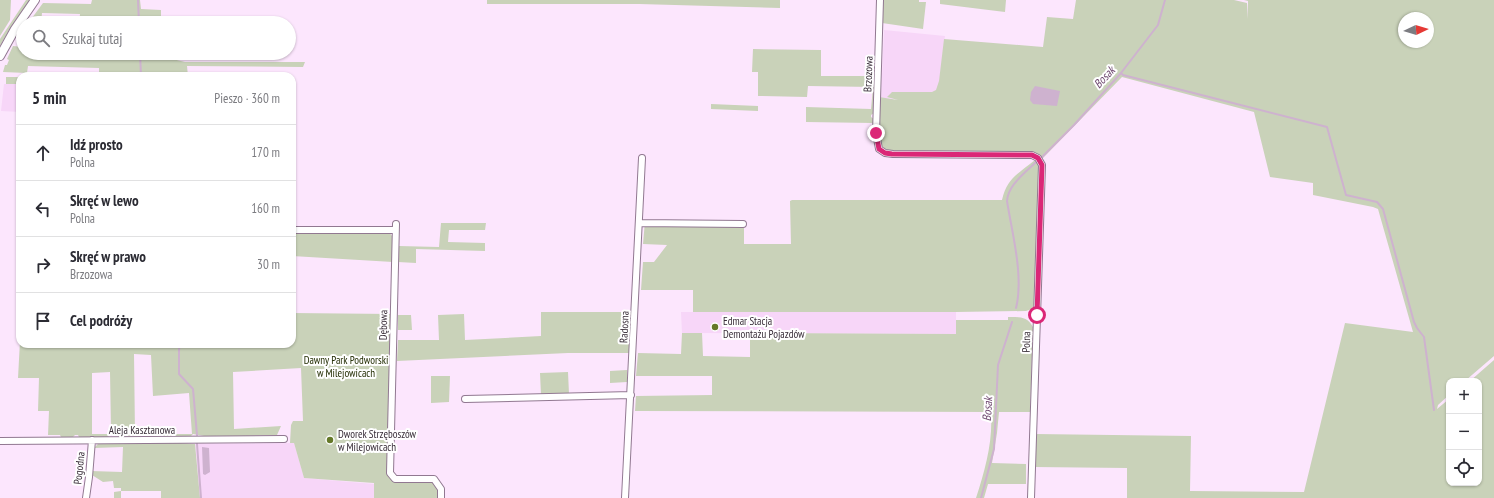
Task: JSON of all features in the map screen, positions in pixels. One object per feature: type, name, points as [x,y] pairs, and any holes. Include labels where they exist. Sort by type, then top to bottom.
[{"type":"main road","points":[[24,16],[35,0]]},
{"type":"main road","points":[[0,56],[16,28]]},
{"type":"street","name":"Brzozowa","points":[[879,149],[876,133],[880,0]]},
{"type":"street","name":"Polna","points":[[879,149],[885,153],[892,154],[1032,155],[1038,158],[1042,165],[1031,498]]},
{"type":"street","name":"Radosna","points":[[626,498],[642,158]]},
{"type":"street","points":[[639,223],[743,224]]},
{"type":"street","name":"Dębowa","points":[[296,230],[395,227],[390,473],[395,479],[434,479],[441,489],[441,498]]},
{"type":"street","points":[[465,399],[631,395]]},
{"type":"street","name":"Pogodna","points":[[86,498],[92,440]]},
{"type":"street","name":"Aleja Kasztanowa","points":[[0,441],[284,440]]},
{"type":"shaded area","points":[[884,30],[945,36],[937,102],[881,98]]},
{"type":"shaded area","points":[[4,84],[16,84],[16,112],[1,111]]},
{"type":"shaded area","points":[[1035,86],[1060,91],[1057,106],[1033,104],[1030,100],[1031,92]]},
{"type":"shaded area","name":"Edmar Stacja Demontażu Pojazdów","points":[[681,312],[956,312],[956,334],[682,333]]},
{"type":"shaded area","points":[[294,443],[304,478],[375,484],[374,498],[200,498],[195,444]]},
{"type":"shaded area","points":[[202,447],[209,448],[210,472],[205,475],[203,474]]},
{"type":"green space","points":[[0,0],[11,0],[10,20],[0,36]]},
{"type":"green space","points":[[26,0],[30,0],[19,16],[16,16],[16,20],[0,46],[0,39]]},
{"type":"green space","points":[[92,0],[140,0],[141,9],[161,10],[161,16],[80,16],[80,14],[42,13],[42,16],[33,16],[43,3],[91,4]]},
{"type":"green space","points":[[487,0],[780,0],[780,8],[639,4],[487,4]]},
{"type":"green space","points":[[883,0],[919,0],[919,2],[926,2],[923,29],[882,23]]},
{"type":"green space","points":[[940,0],[1006,0],[1005,12],[940,4]]},
{"type":"green space","points":[[1076,0],[1234,0],[1247,3],[1248,19],[1248,1],[1244,0],[1494,0],[1494,356],[1468,378],[1446,378],[1446,398],[1438,405],[1437,409],[1446,402],[1446,486],[1482,486],[1482,378],[1473,378],[1494,360],[1494,498],[1127,498],[1127,468],[1034,467],[1035,434],[1191,436],[1190,491],[1304,492],[1345,323],[1413,332],[1378,209],[1313,195],[1313,183],[1270,177],[1254,112],[1122,77],[1043,158],[1037,155],[894,152],[883,147],[878,137],[877,123],[879,97],[898,100],[887,97],[892,92],[932,92],[936,90],[939,81],[944,39],[1043,47],[1047,17],[1073,19]]},
{"type":"green space","points":[[13,46],[16,46],[16,60],[305,62],[303,67],[187,66],[188,72],[99,72],[99,68],[28,66],[27,72],[3,72],[5,65],[7,65],[9,60],[7,59]]},
{"type":"green space","points":[[753,49],[821,50],[821,76],[872,76],[875,83],[874,113],[871,115],[874,119],[873,123],[806,122],[806,107],[871,109],[873,87],[808,86],[807,97],[758,96],[758,72],[752,72]]},
{"type":"green space","points":[[6,77],[16,77],[16,84],[6,84]]},
{"type":"green space","points":[[711,104],[758,106],[758,111],[711,109]]},
{"type":"green space","points":[[1035,160],[1039,163],[1040,173],[1034,305],[1032,309],[1026,311],[693,312],[693,290],[641,290],[643,262],[654,262],[667,245],[643,244],[645,221],[744,221],[744,244],[791,244],[790,201],[792,200],[1002,200],[1010,181]]},
{"type":"green space","points":[[441,223],[486,223],[485,230],[449,230],[448,242],[485,243],[485,251],[416,249],[416,263],[398,262],[397,245],[399,242],[399,246],[439,247]]},
{"type":"green space","points":[[389,232],[392,236],[393,262],[296,256],[296,233]]},
{"type":"green space","points":[[541,312],[632,312],[631,353],[568,353],[397,361],[398,340],[439,340],[438,315],[464,314],[465,340],[541,336]]},
{"type":"green space","name":"Dawny Park Podworski w Milejowicach","points":[[296,313],[392,314],[387,473],[394,482],[433,483],[439,492],[439,498],[374,498],[374,483],[304,478],[294,443],[290,443],[291,425],[293,421],[303,421],[301,368],[233,372],[234,429],[281,426],[277,435],[210,437],[193,434],[191,436],[163,436],[163,434],[192,434],[189,393],[153,396],[151,355],[134,354],[134,436],[119,437],[115,430],[111,430],[111,434],[108,437],[79,437],[78,435],[75,435],[73,437],[61,437],[60,435],[48,435],[49,411],[38,411],[39,378],[18,378],[20,348],[296,348]],"holes":[[[110,372],[111,430],[107,434],[92,434],[92,373]]]},
{"type":"green space","points":[[398,315],[411,315],[412,330],[398,330]]},
{"type":"green space","points":[[1008,317],[1019,317],[1025,319],[1031,323],[1033,327],[1030,412],[999,412],[992,463],[1026,464],[1026,484],[988,484],[984,498],[976,498],[990,445],[991,412],[635,411],[636,396],[712,395],[712,376],[636,376],[638,353],[681,354],[682,333],[702,333],[703,356],[750,357],[750,333],[956,334],[956,320],[1008,320]]},
{"type":"green space","points":[[627,370],[627,382],[610,383],[610,371]]},
{"type":"green space","points":[[568,372],[569,394],[541,395],[540,373]]},
{"type":"green space","points":[[431,376],[450,376],[449,402],[431,403]]},
{"type":"green space","points":[[153,441],[195,444],[200,498],[161,498],[161,491],[121,491],[121,488],[114,488],[113,481],[103,482],[92,475],[91,471],[122,472],[123,447],[94,448],[98,444],[153,443]]},
{"type":"green space","points":[[121,491],[121,498],[114,498],[114,492]]},
{"type":"waterway","points":[[138,0],[139,16]]},
{"type":"waterway","name":"Bosak","points":[[1042,157],[1074,125],[1121,73],[1158,25],[1165,0]]},
{"type":"waterway","points":[[140,60],[141,72]]},
{"type":"waterway","points":[[1121,73],[1123,75],[1327,127],[1346,195],[1377,202],[1383,209],[1414,322],[1424,337],[1434,410]]},
{"type":"waterway","name":"Bosak","points":[[1016,308],[1019,282],[1018,269],[1007,201],[1010,190],[1022,175],[1036,162]]},
{"type":"waterway","name":"Bosak","points":[[981,498],[994,449],[998,365],[1012,322]]},
{"type":"waterway","points":[[179,348],[179,374],[193,389],[197,435]]},
{"type":"waterway","points":[[197,444],[201,498]]},
{"type":"place","name":"Edmar Stacja Demontażu Pojazdów","points":[[715,327]]},
{"type":"place","name":"Dworek Strzęboszów w Milejowicach","points":[[330,440]]},
{"type":"route","points":[[876,133],[877,145],[879,149],[885,153],[1032,155],[1038,158],[1042,165],[1037,315]]}]
